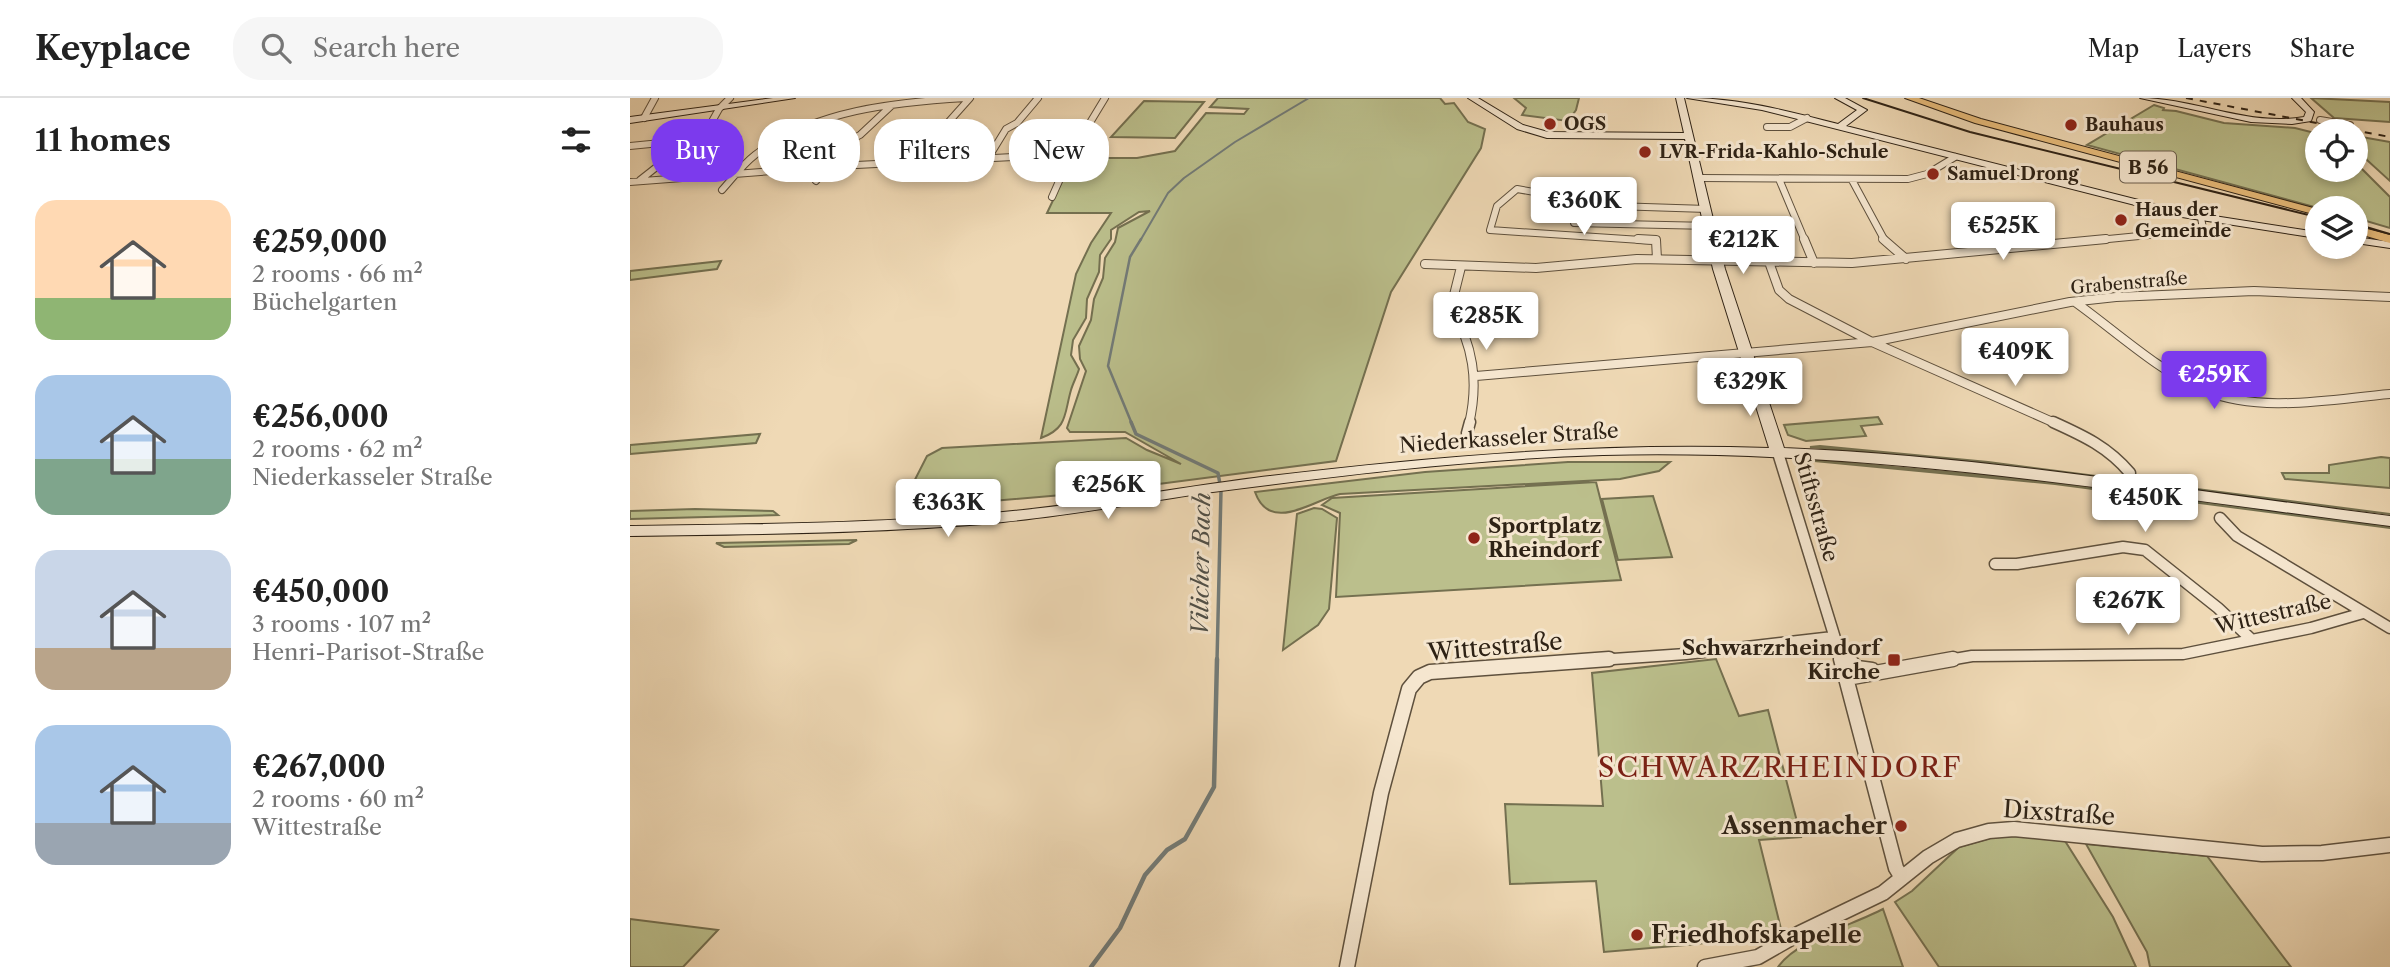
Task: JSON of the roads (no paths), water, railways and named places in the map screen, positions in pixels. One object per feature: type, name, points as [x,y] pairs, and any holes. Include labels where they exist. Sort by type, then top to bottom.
[{"type":"main road","name":"B 56","points":[[1910,98],[1978,121],[2305,216]]},
{"type":"main road","name":"B 56","points":[[1978,121],[2305,209]]},
{"type":"main road","points":[[2368,226],[2390,232]]},
{"type":"main road","points":[[2368,234],[2390,242]]},
{"type":"street","points":[[644,118],[655,98]]},
{"type":"street","points":[[713,119],[730,98]]},
{"type":"street","points":[[630,120],[791,98]]},
{"type":"street","points":[[744,166],[760,151],[783,138],[831,120],[891,106],[968,98]]},
{"type":"street","points":[[951,119],[968,98]]},
{"type":"street","points":[[995,147],[1006,129],[1017,123],[1038,98]]},
{"type":"street","points":[[1092,119],[1105,98]]},
{"type":"street","points":[[1472,98],[1520,127],[1547,135],[1687,136]]},
{"type":"street","points":[[1691,98],[1708,101],[1760,98]]},
{"type":"street","points":[[1708,101],[1729,98]]},
{"type":"street","points":[[1839,98],[1863,110],[1839,127]]},
{"type":"street","points":[[2144,98],[2264,120],[2293,122],[2308,119],[2311,112],[2296,98]]},
{"type":"street","name":"Stiftsstraße","points":[[1708,101],[1680,102],[1700,178],[1717,261],[1748,353],[1847,678],[1893,856],[1902,878]]},
{"type":"street","points":[[1740,101],[2201,219],[2305,233]]},
{"type":"street","points":[[860,134],[891,106]]},
{"type":"street","points":[[1767,127],[1790,127],[1807,118]]},
{"type":"street","points":[[630,146],[651,144]]},
{"type":"street","points":[[1700,178],[1918,178],[1955,157]]},
{"type":"street","points":[[633,182],[651,169]]},
{"type":"street","points":[[1779,179],[1814,263]]},
{"type":"street","points":[[1852,180],[1884,240],[1906,259]]},
{"type":"street","points":[[633,182],[651,181]]},
{"type":"street","points":[[722,190],[729,182]]},
{"type":"street","points":[[1052,197],[1059,182]]},
{"type":"street","points":[[1656,240],[1490,230],[1497,206],[1517,189],[1614,206],[1707,209]]},
{"type":"street","points":[[1574,234],[1573,215],[1586,201]]},
{"type":"street","points":[[1653,208],[1657,259]]},
{"type":"street","points":[[1425,264],[1536,268],[1618,259],[1814,263],[1906,259],[2072,240],[2200,230],[2203,228],[2201,219]]},
{"type":"street","points":[[1574,223],[1711,226]]},
{"type":"street","points":[[2368,241],[2390,242]]},
{"type":"street","points":[[1769,262],[1779,290],[1789,299],[1872,342],[2084,436],[2114,454],[2130,473]]},
{"type":"street","points":[[1461,267],[1451,307],[1468,340],[1476,376],[1475,400],[1467,433]]},
{"type":"street","name":"Grabenstraße","points":[[1476,376],[1872,342],[2075,302],[2116,297],[2254,290],[2390,295]]},
{"type":"street","points":[[2075,302],[2179,378],[2195,388],[2224,399],[2268,402],[2390,394]]},
{"type":"street","name":"Niederkasseler Straße","points":[[630,531],[878,525],[988,518],[1427,463],[1665,450],[1778,453],[1927,463],[2390,521]]},
{"type":"street","points":[[2220,518],[2237,536],[2390,628]]},
{"type":"street","points":[[1995,564],[2017,564],[2123,547],[2145,550],[2218,608],[2252,640]]},
{"type":"street","name":"Wittestraße","points":[[1847,678],[1972,656],[2183,654],[2311,628],[2363,613]]},
{"type":"street","name":"Wittestraße","points":[[1347,967],[1381,793],[1409,690],[1419,677],[1430,672],[1835,643],[1848,663],[1857,668],[1899,670]]},
{"type":"street","name":"Dixstraße","points":[[1705,967],[1758,962],[1800,933],[1883,893],[1928,857],[1957,840],[1990,831],[2014,829],[2262,854],[2322,853],[2390,845]]},
{"type":"waterway","name":"Vilicher Bach","points":[[1140,241],[1168,193],[1184,178],[1235,142],[1309,98]]},
{"type":"waterway","name":"Vilicher Bach","points":[[1132,424],[1108,366],[1130,257],[1141,239]]},
{"type":"waterway","name":"Vilicher Bach","points":[[1131,422],[1136,434],[1218,473],[1221,490],[1217,661]]},
{"type":"waterway","name":"Vilicher Bach","points":[[1091,967],[1120,928],[1145,875],[1167,850],[1185,839],[1214,787],[1217,659]]},
{"type":"tram line","points":[[1863,98],[1970,132],[2305,214]]},
{"type":"tram line","points":[[2368,228],[2390,234]]},
{"type":"railway","points":[[2186,98],[2390,137]]},
{"type":"place","name":"OGS","points":[[1550,124]]},
{"type":"place","name":"Bauhaus","points":[[2071,125]]},
{"type":"place","name":"LVR-Frida-Kahlo-Schule","points":[[1645,152]]},
{"type":"place","name":"Samuel Drong","points":[[1933,174]]},
{"type":"place","name":"Haus der Gemeinde","points":[[2121,220]]},
{"type":"place","name":"Sportplatz Rheindorf","points":[[1474,538]]},
{"type":"place","name":"Schwarzrheindorf Kirche","points":[[1894,660]]},
{"type":"place","name":"Assenmacher","points":[[1901,826]]},
{"type":"place","name":"Friedhofskapelle","points":[[1637,935]]},
{"type":"district","name":"SCHWARZRHEINDORF","points":[[1780,767]]}]
